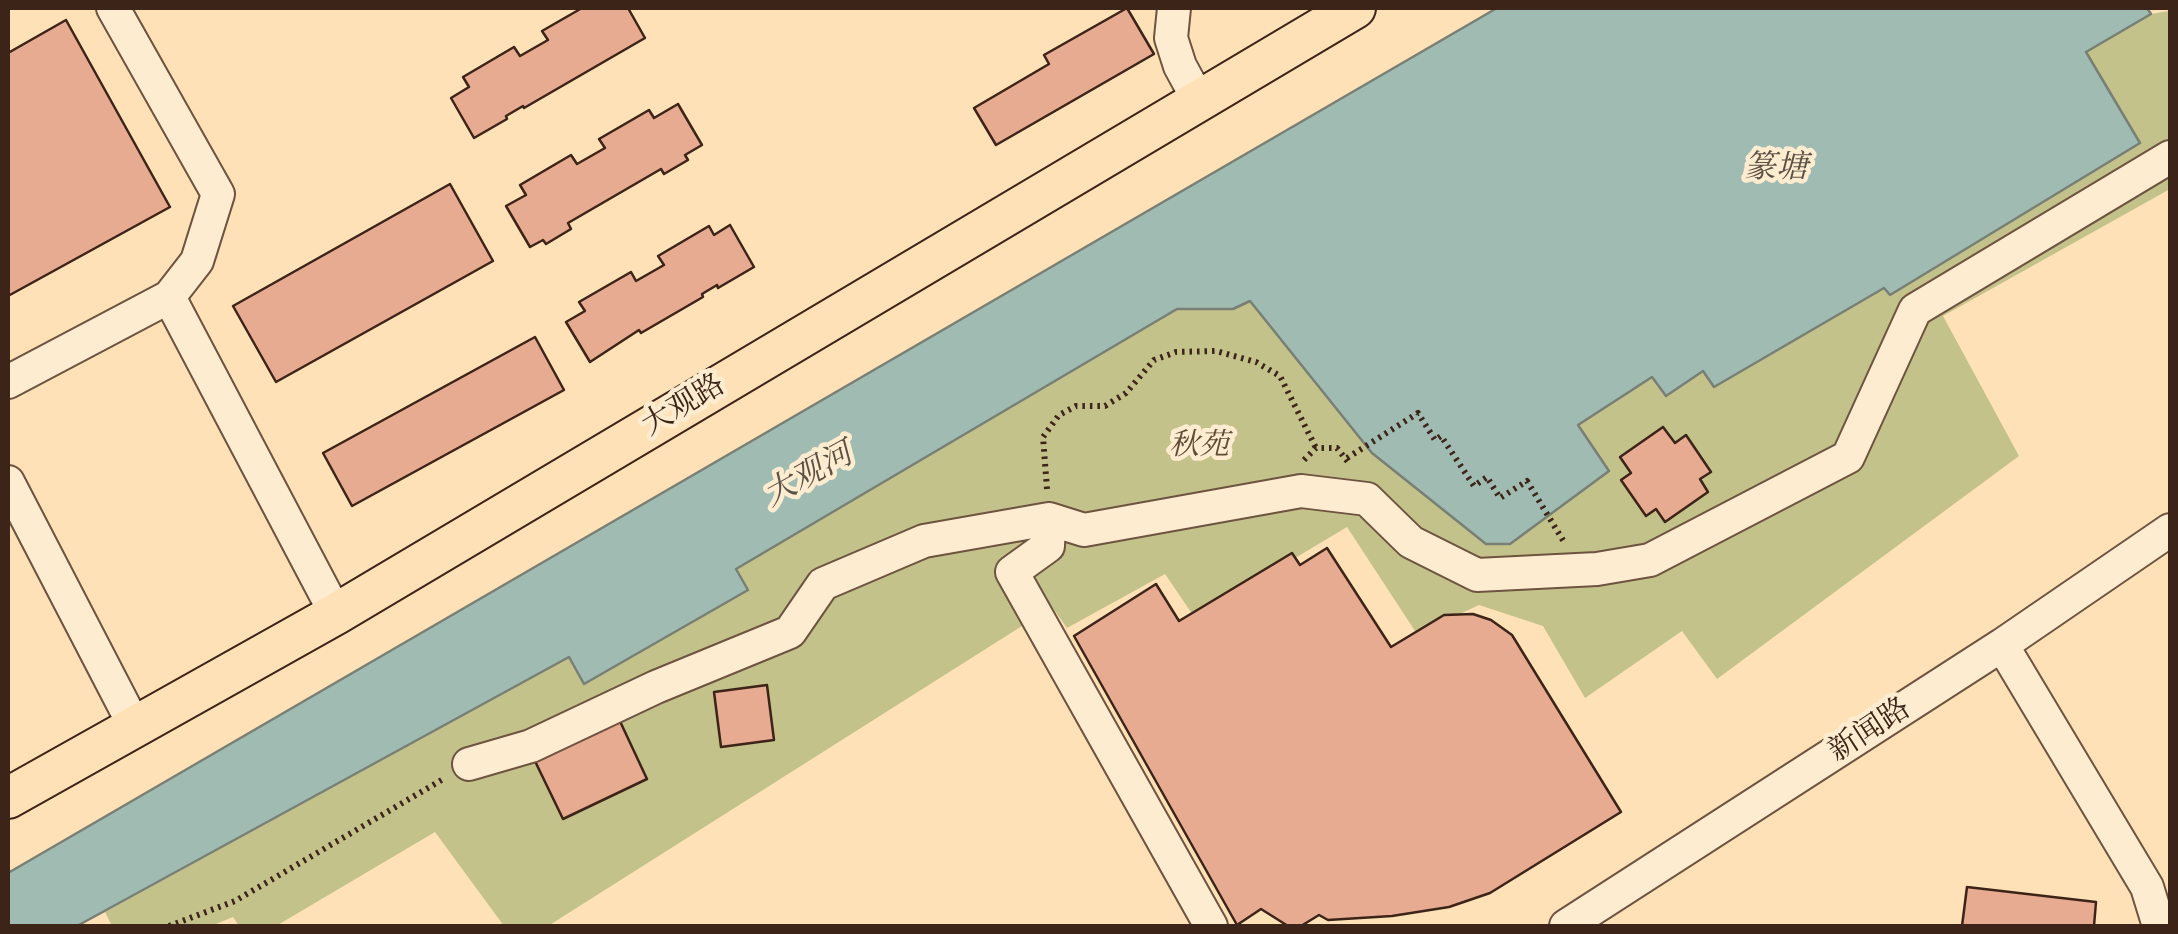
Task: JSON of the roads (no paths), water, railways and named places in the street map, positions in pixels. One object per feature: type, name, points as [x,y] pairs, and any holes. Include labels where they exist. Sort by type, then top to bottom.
[{"type":"main road","name":"大观路","points":[[8,798],[336,614],[1355,8]]},
{"type":"street","points":[[8,382],[170,297],[197,261],[218,194],[114,8]]},
{"type":"street","points":[[1174,8],[1171,38],[1180,66],[1199,101]]},
{"type":"street","points":[[469,764],[531,746],[656,687],[790,632],[823,584],[924,540],[1050,519],[1084,530],[1301,491],[1367,499],[1411,542],[1477,575],[1597,570],[1650,560],[1848,457],[1916,310],[2170,157]]},
{"type":"street","points":[[170,297],[336,614]]},
{"type":"street","points":[[8,482],[135,728]]},
{"type":"street","points":[[1050,519],[1048,546],[1012,572],[1212,926]]},
{"type":"street","name":"新闻路","points":[[1566,926],[2002,646],[2170,530]]},
{"type":"street","points":[[2002,646],[2146,887],[2158,926]]},
{"type":"water","points":[[1497,8],[2147,8],[2151,14],[2086,52],[2140,143],[1890,295],[1884,288],[1714,387],[1703,371],[1666,396],[1652,377],[1578,425],[1609,471],[1510,544],[1486,544],[1372,453],[1250,301],[1233,309],[1177,309],[736,569],[748,590],[584,684],[569,657],[77,926],[8,926],[8,873]]},
{"type":"water label","name":"篆塘","points":[[1776,169]]},
{"type":"water label","name":"大观河","points":[[809,476]]},
{"type":"park label","name":"秋苑","points":[[1199,447]]}]
